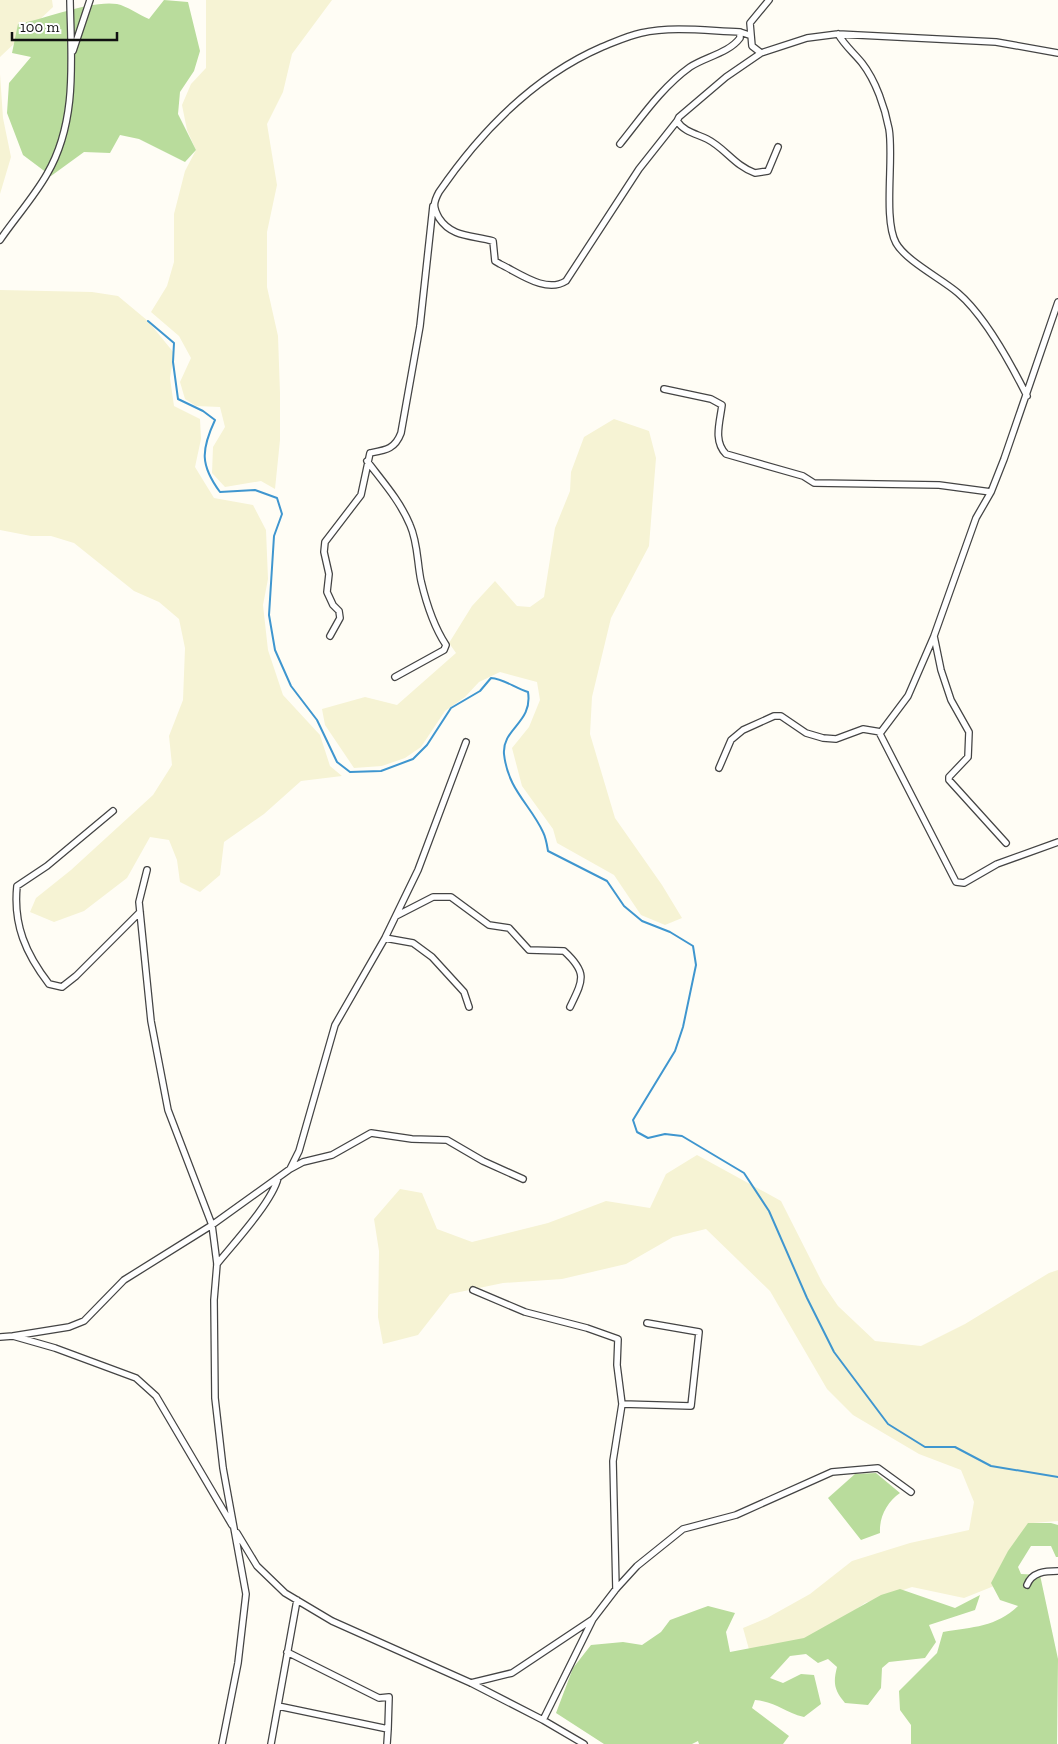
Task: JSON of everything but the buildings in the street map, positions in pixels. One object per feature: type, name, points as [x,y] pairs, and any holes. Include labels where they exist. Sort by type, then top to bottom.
[{"type":"street","points":[[0,240],[47,173],[69,113],[70,0]]},
{"type":"street","points":[[71,56],[90,0]]},
{"type":"street","points":[[761,54],[752,46],[749,35],[750,23],[768,0]]},
{"type":"street","points":[[330,636],[340,618],[339,611],[333,605],[327,592],[329,574],[324,552],[325,542],[361,495],[370,454],[389,449],[397,443],[401,432],[420,326],[428,260],[428,232],[434,202],[456,167],[503,115],[555,71],[583,56],[641,33],[661,30],[740,32],[749,35]]},
{"type":"street","points":[[620,144],[658,97],[676,80],[690,67],[732,45],[740,38],[740,32]]},
{"type":"street","points":[[434,202],[439,218],[450,230],[462,235],[493,241],[495,261],[547,286],[555,287],[566,281],[639,169],[677,122],[678,117],[726,77],[761,54],[807,38],[838,34],[996,42],[1058,53]]},
{"type":"street","points":[[838,34],[847,48],[863,64],[883,102],[890,131],[891,222],[896,243],[932,276],[958,293],[995,340],[1027,396]]},
{"type":"street","points":[[677,122],[688,132],[709,140],[732,160],[755,173],[768,171],[778,147]]},
{"type":"street","points":[[879,732],[908,696],[934,636],[976,518],[991,492],[1027,396],[1058,302]]},
{"type":"street","points":[[664,389],[717,401],[722,405],[718,440],[720,448],[726,454],[803,476],[814,483],[939,485],[991,492]]},
{"type":"street","points":[[367,461],[399,502],[410,525],[418,550],[421,580],[440,636],[446,645],[444,650],[395,678]]},
{"type":"street","points":[[934,636],[952,700],[969,732],[968,757],[949,777],[949,780],[1006,843]]},
{"type":"street","points":[[720,768],[731,740],[743,730],[774,716],[781,716],[806,732],[822,738],[836,738],[863,730],[879,732]]},
{"type":"street","points":[[879,732],[956,882],[964,883],[997,864],[1058,842]]},
{"type":"street","points":[[290,1169],[299,1151],[335,1025],[385,938],[418,870],[466,742]]},
{"type":"street","points":[[112,811],[47,866],[17,886],[15,908],[21,935],[30,960],[48,984],[62,987],[140,912]]},
{"type":"street","points":[[147,870],[139,902],[151,1021],[168,1110],[212,1225],[217,1264],[214,1300],[216,1398],[223,1468],[246,1594],[238,1663],[222,1744]]},
{"type":"street","points":[[396,916],[433,897],[451,897],[489,925],[509,928],[529,950],[564,951],[580,967],[582,981],[570,1006]]},
{"type":"street","points":[[385,938],[413,943],[432,957],[464,992],[469,1007]]},
{"type":"street","points":[[0,1337],[70,1327],[84,1321],[124,1280],[212,1225],[290,1169],[303,1162],[332,1155],[372,1133],[412,1139],[447,1140],[483,1161],[523,1179]]},
{"type":"street","points":[[217,1264],[264,1203],[276,1186],[278,1178]]},
{"type":"street","points":[[473,1290],[525,1312],[587,1328],[618,1339],[617,1365],[622,1404],[613,1460],[616,1589]]},
{"type":"street","points":[[622,1404],[690,1406],[698,1332],[647,1323]]},
{"type":"street","points":[[13,1336],[55,1348],[136,1378],[156,1396],[257,1566],[285,1593],[332,1621],[471,1684],[543,1720],[584,1744]]},
{"type":"street","points":[[543,1720],[593,1619],[637,1566],[683,1529],[736,1515],[772,1501],[832,1472],[878,1468],[911,1492]]},
{"type":"street","points":[[1027,1586],[1029,1579],[1044,1571],[1058,1571]]},
{"type":"street","points":[[271,1744],[296,1600]]},
{"type":"street","points":[[471,1684],[512,1673],[593,1619]]},
{"type":"street","points":[[287,1652],[379,1698],[389,1697],[387,1744]]},
{"type":"street","points":[[278,1706],[388,1729]]},
{"type":"shaded area","points":[[0,0],[52,0],[53,7],[0,57]]},
{"type":"shaded area","points":[[206,0],[332,0],[292,54],[283,92],[267,124],[277,185],[267,232],[267,287],[278,336],[280,393],[280,440],[275,489],[261,481],[225,487],[212,473],[213,447],[225,427],[220,407],[196,406],[185,399],[180,382],[191,358],[179,336],[151,312],[167,286],[174,262],[174,214],[185,171],[196,150],[187,130],[182,105],[191,84],[206,68]]},
{"type":"shaded area","points":[[0,74],[3,118],[11,157],[0,194]]},
{"type":"shaded area","points":[[0,290],[92,292],[118,296],[148,321],[174,353],[170,378],[174,406],[200,419],[201,439],[195,467],[214,498],[253,505],[266,530],[268,579],[263,605],[268,650],[283,695],[320,735],[330,766],[342,776],[301,781],[264,814],[224,842],[220,875],[200,892],[180,882],[177,860],[169,840],[150,837],[127,878],[84,911],[54,922],[30,912],[36,898],[71,870],[153,795],[172,765],[169,736],[183,700],[185,648],[179,619],[159,602],[134,591],[74,543],[51,536],[31,536],[0,530]]},
{"type":"shaded area","points":[[614,419],[649,431],[656,458],[649,546],[611,618],[592,697],[590,734],[615,818],[662,885],[682,918],[665,925],[641,915],[614,875],[557,843],[553,829],[522,786],[512,748],[529,727],[540,700],[537,682],[500,672],[479,682],[465,697],[445,711],[421,747],[405,758],[382,766],[354,768],[325,725],[322,709],[365,697],[397,705],[456,653],[449,643],[472,606],[495,581],[517,606],[530,607],[544,597],[555,528],[570,491],[571,472],[584,437]]},
{"type":"shaded area","points":[[697,1155],[781,1201],[823,1284],[838,1306],[875,1341],[921,1346],[965,1324],[1049,1273],[1058,1270],[1058,1521],[1033,1523],[1018,1542],[994,1586],[964,1598],[912,1587],[865,1603],[821,1635],[750,1653],[743,1628],[767,1618],[810,1594],[852,1561],[910,1543],[969,1530],[974,1502],[961,1470],[919,1454],[853,1415],[827,1389],[770,1291],[706,1229],[673,1237],[626,1264],[562,1279],[503,1283],[450,1294],[418,1335],[383,1344],[378,1317],[379,1251],[374,1219],[400,1189],[422,1193],[437,1229],[472,1242],[548,1223],[606,1201],[650,1208],[666,1174]]},
{"type":"green space","points":[[164,0],[188,2],[200,51],[194,71],[180,92],[178,114],[196,150],[185,162],[139,139],[120,135],[110,153],[84,152],[51,176],[23,155],[7,113],[9,83],[31,57],[12,53],[18,24],[81,7],[106,4],[121,5],[149,19]]},
{"type":"green space","points":[[876,1473],[900,1493],[891,1501],[882,1516],[880,1533],[861,1540],[828,1498],[855,1474]]},
{"type":"green space","points":[[1028,1523],[1051,1523],[1058,1525],[1058,1557],[1056,1557],[1051,1546],[1031,1546],[1018,1567],[1021,1574],[1040,1575],[1058,1659],[1057,1744],[911,1744],[911,1725],[900,1710],[899,1691],[937,1653],[943,1632],[993,1622],[1010,1613],[1018,1606],[1000,1600],[991,1583],[1008,1551]]},
{"type":"green space","points":[[900,1589],[955,1608],[980,1595],[975,1610],[929,1625],[936,1642],[925,1658],[889,1662],[882,1668],[881,1688],[868,1705],[845,1703],[835,1686],[837,1667],[828,1659],[818,1663],[806,1654],[790,1656],[770,1678],[783,1683],[801,1674],[814,1675],[821,1704],[804,1717],[769,1703],[755,1700],[752,1708],[789,1736],[783,1744],[699,1744],[698,1741],[692,1744],[604,1744],[556,1713],[573,1668],[591,1645],[623,1642],[642,1645],[661,1632],[670,1620],[708,1606],[735,1613],[726,1632],[730,1652],[804,1638],[881,1595]]},
{"type":"waterway","points":[[148,321],[174,343],[173,362],[178,399],[203,411],[215,420],[207,440],[205,457],[209,474],[220,492],[255,490],[277,498],[282,514],[274,536],[269,615],[275,650],[291,686],[317,720],[337,762],[350,772],[381,771],[413,759],[427,745],[451,708],[480,691],[491,678],[528,692],[526,711],[508,738],[504,754],[510,777],[538,822],[546,839],[548,851],[607,881],[624,906],[642,921],[670,932],[693,946],[696,965],[683,1027],[675,1051],[633,1120],[637,1132],[648,1138],[665,1134],[682,1136],[744,1173],[769,1211],[807,1298],[834,1352],[888,1424],[925,1447],[955,1447],[991,1466],[1058,1477]]}]
